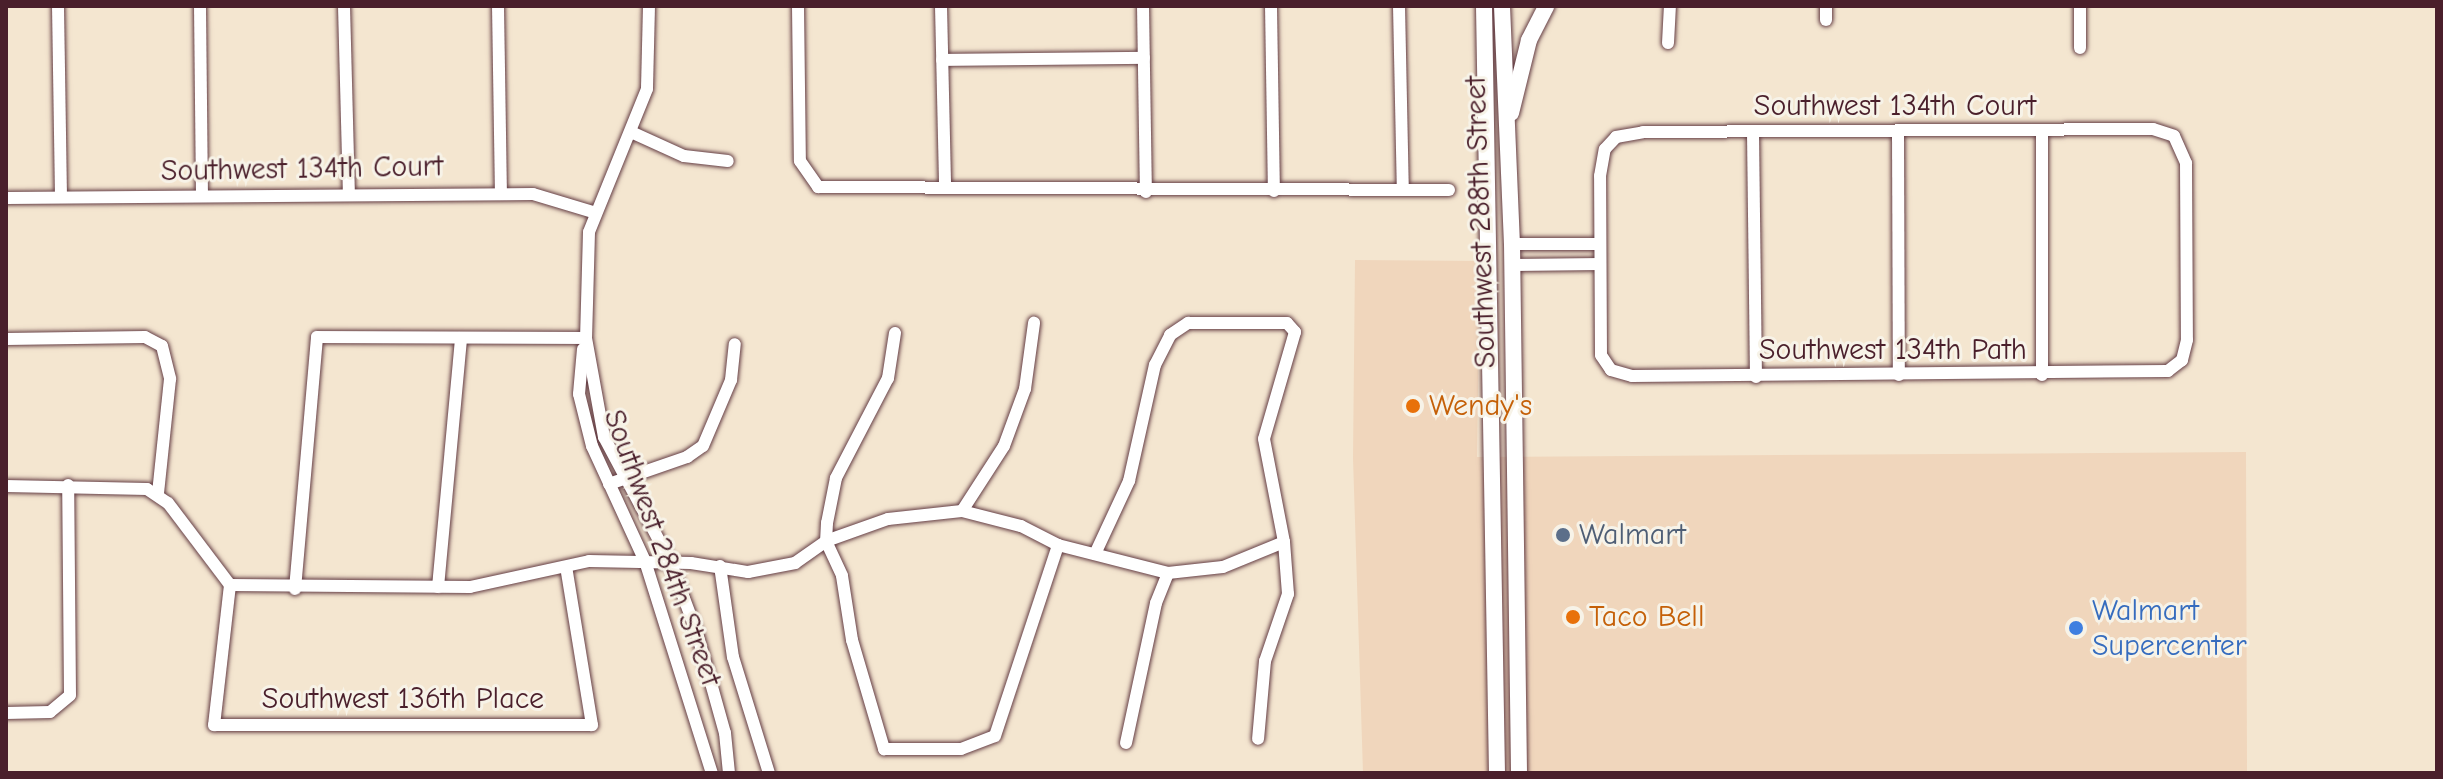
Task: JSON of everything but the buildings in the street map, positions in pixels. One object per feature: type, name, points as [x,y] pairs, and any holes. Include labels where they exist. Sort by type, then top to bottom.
[{"type":"main road","name":"Southwest 288th Street","points":[[1484,6],[1497,773]]},
{"type":"main road","name":"Southwest 288th Street","points":[[1502,6],[1513,265],[1519,773]]},
{"type":"main road","points":[[1506,130],[1529,40],[1546,6]]},
{"type":"street","points":[[58,6],[61,197]]},
{"type":"street","points":[[200,6],[202,196]]},
{"type":"street","points":[[344,6],[349,195]]},
{"type":"street","points":[[498,6],[501,193]]},
{"type":"street","name":"Southwest 284th Street","points":[[649,6],[651,65],[631,132],[589,232],[586,338],[579,394],[592,446],[645,561],[712,773]]},
{"type":"street","points":[[798,6],[800,161],[808,179],[825,189],[945,187],[1146,192],[1449,190]]},
{"type":"street","points":[[941,6],[945,187]]},
{"type":"street","points":[[1143,6],[1146,192]]},
{"type":"street","points":[[1271,6],[1274,191]]},
{"type":"street","points":[[1399,6],[1403,190]]},
{"type":"street","points":[[1668,43],[1670,6]]},
{"type":"street","points":[[1826,6],[1826,20]]},
{"type":"street","points":[[2080,6],[2080,48]]},
{"type":"street","points":[[942,60],[1144,58]]},
{"type":"street","name":"Southwest 134th Court","points":[[1600,244],[1602,159],[1616,137],[2153,129],[2174,136],[2186,163],[2187,340],[2177,367]]},
{"type":"street","points":[[2042,131],[2042,375]]},
{"type":"street","points":[[631,132],[684,156],[728,161]]},
{"type":"street","points":[[1898,132],[1899,375]]},
{"type":"street","points":[[1753,133],[1756,377]]},
{"type":"street","name":"Southwest 134th Court","points":[[6,198],[501,193],[533,194],[596,213]]},
{"type":"street","points":[[1512,244],[1600,244],[1600,264],[1513,265]]},
{"type":"street","name":"Southwest 134th Path","points":[[1600,264],[1599,343],[1611,370],[1632,376],[2144,374],[2177,367]]},
{"type":"street","points":[[1095,554],[1129,481],[1155,365],[1170,335],[1188,323],[1266,320],[1287,323],[1295,332],[1264,439],[1284,542],[1288,594],[1265,661],[1258,739]]},
{"type":"street","points":[[962,511],[1004,446],[1025,389],[1034,323]]},
{"type":"street","points":[[895,333],[888,378],[836,478],[826,541],[842,576],[852,640],[884,749],[961,749],[995,736],[1058,545]]},
{"type":"street","points":[[6,339],[145,337],[162,346],[169,360],[170,379],[158,494]]},
{"type":"street","points":[[295,589],[317,337],[586,338]]},
{"type":"street","points":[[438,587],[461,338]]},
{"type":"street","name":"Southwest 284th Street","points":[[586,338],[604,437],[629,475],[670,561],[721,719],[729,773]]},
{"type":"street","points":[[609,484],[687,457],[703,446],[731,380],[735,344]]},
{"type":"street","points":[[6,713],[45,713],[61,707],[72,681],[68,485]]},
{"type":"street","points":[[6,486],[129,486],[158,494],[230,585],[295,589],[470,587],[589,561],[670,561],[748,572],[795,563],[826,541],[888,519],[962,511],[1021,526],[1058,545],[1168,573],[1223,567],[1284,542]]},
{"type":"street","points":[[720,566],[733,657],[769,773]]},
{"type":"street","name":"Southwest 136th Place","points":[[230,585],[214,725],[592,725],[566,567]]},
{"type":"street","points":[[1126,743],[1156,603],[1168,573]]},
{"type":"shaded area","points":[[1355,260],[1480,261],[1477,457],[2246,452],[2247,773],[1363,773],[1353,458]]},
{"type":"place","name":"Wendy's","points":[[1413,406]]},
{"type":"place","name":"Walmart","points":[[1563,535]]},
{"type":"place","name":"Taco Bell","points":[[1573,617]]},
{"type":"place","name":"Walmart Supercenter","points":[[2076,628]]}]
